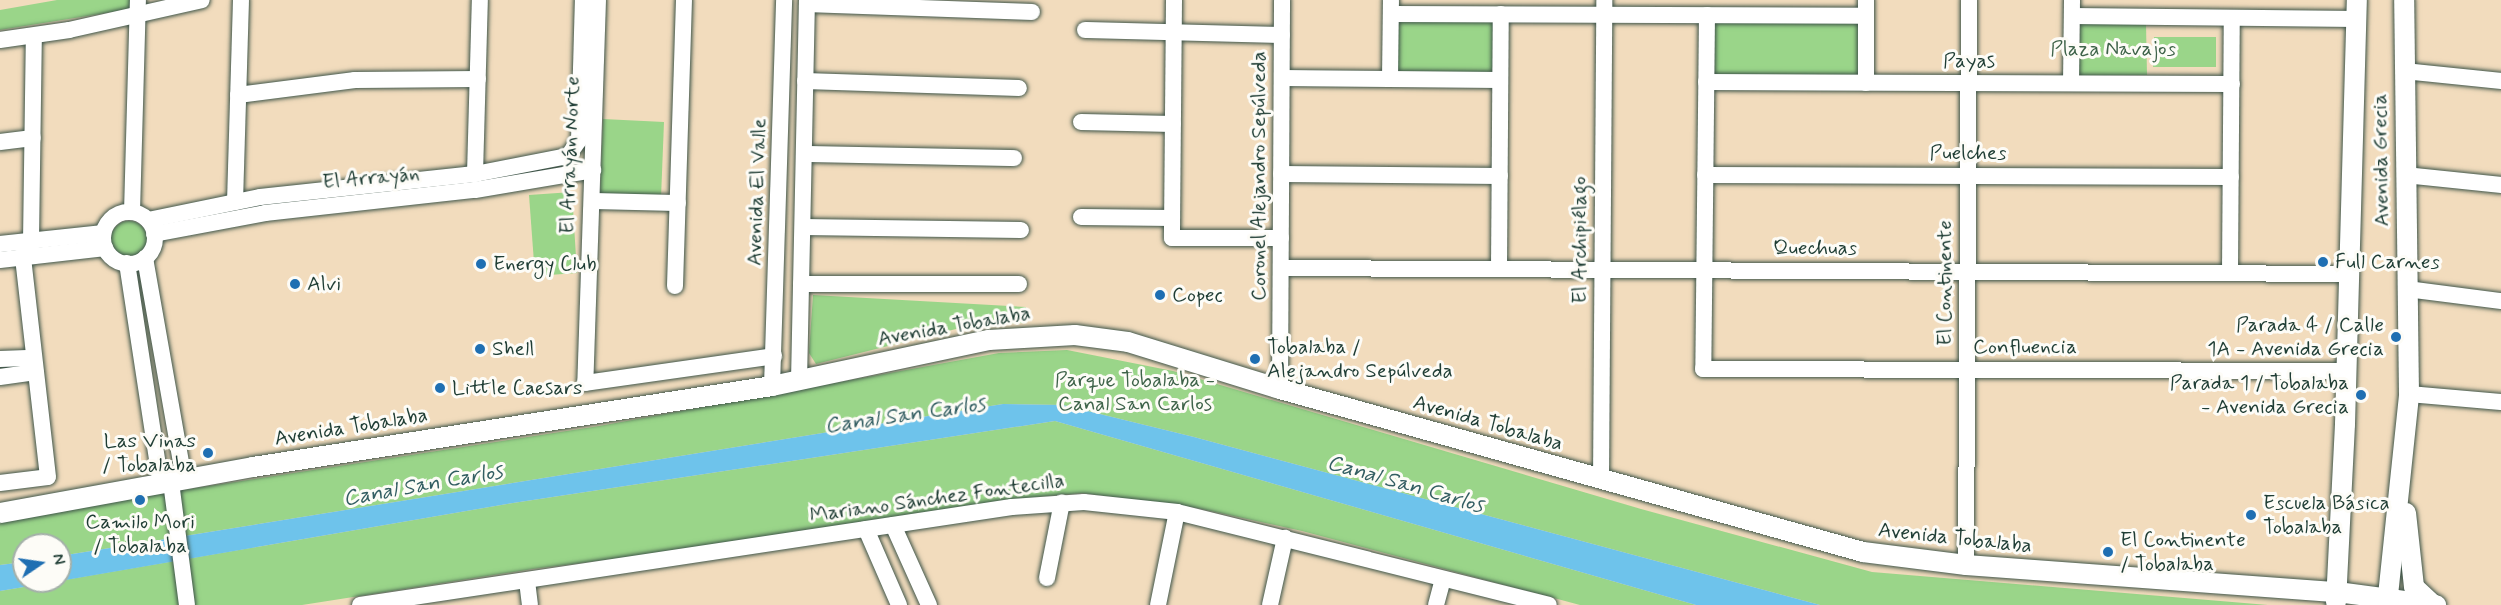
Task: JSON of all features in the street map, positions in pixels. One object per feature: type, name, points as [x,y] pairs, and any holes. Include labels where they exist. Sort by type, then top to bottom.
[{"type":"main road","name":"Avenida Grecia","points":[[2387,602],[2409,394],[2404,0]]},
{"type":"main road","name":"Avenida Grecia","points":[[2336,598],[2346,371],[2351,106],[2357,9]]},
{"type":"main road","name":"Avenida Tobalaba","points":[[0,513],[172,482],[772,386],[989,340],[1052,334],[1128,342],[1280,389],[1863,552],[1966,565],[2434,605]]},
{"type":"main road","points":[[2407,430],[2408,559],[2414,587],[2434,605]]},
{"type":"street","points":[[0,40],[34,36],[138,8],[202,0]]},
{"type":"street","points":[[235,202],[241,0]]},
{"type":"street","points":[[475,174],[480,0]]},
{"type":"street","name":"El Arrayán Norte","points":[[575,151],[579,140],[583,0]]},
{"type":"street","name":"El Arrayán Norte","points":[[598,0],[585,383],[774,356]]},
{"type":"street","points":[[675,286],[684,0]]},
{"type":"street","name":"Avenida El Valle","points":[[772,386],[784,0]]},
{"type":"street","points":[[1174,0],[1172,238],[1281,238]]},
{"type":"street","name":"Coronel Alejandro Sepúlveda","points":[[1280,389],[1282,0]]},
{"type":"street","name":"El Continente","points":[[1966,565],[1969,0]]},
{"type":"street","points":[[799,381],[807,2],[1032,12]]},
{"type":"street","points":[[1390,79],[1391,7],[1501,14],[1604,7],[1707,15],[1866,8],[1866,83]]},
{"type":"street","name":"El Archipiélago","points":[[1601,480],[1604,7]]},
{"type":"street","points":[[132,212],[138,8]]},
{"type":"street","points":[[2071,84],[2072,8],[2232,18],[2357,9]]},
{"type":"street","points":[[1499,269],[1501,14]]},
{"type":"street","points":[[1704,270],[1707,15]]},
{"type":"street","points":[[2230,273],[2232,18]]},
{"type":"street","points":[[1085,30],[1282,35]]},
{"type":"street","points":[[0,483],[48,477],[23,258],[31,241],[34,36]]},
{"type":"street","points":[[2404,71],[2501,81]]},
{"type":"street","points":[[1282,78],[1500,80]]},
{"type":"street","points":[[238,95],[355,80],[478,79]]},
{"type":"street","points":[[805,81],[1019,88]]},
{"type":"street","name":"Payas","points":[[1706,82],[2232,84]]},
{"type":"street","points":[[1081,122],[1173,124]]},
{"type":"street","points":[[0,142],[33,138]]},
{"type":"street","name":"El Arrayán","points":[[151,227],[235,202],[339,186],[475,174],[564,158],[575,151]]},
{"type":"street","points":[[804,154],[1014,158]]},
{"type":"street","name":"El Arrayán","points":[[151,227],[475,190],[593,170]]},
{"type":"street","points":[[1281,174],[1500,176]]},
{"type":"street","name":"Puelches","points":[[1705,175],[2231,177]]},
{"type":"street","points":[[2405,175],[2501,185]]},
{"type":"street","points":[[592,201],[678,203]]},
{"type":"street","points":[[132,212],[151,227],[145,258],[168,389],[175,531],[187,605]]},
{"type":"street","points":[[104,240],[113,217],[132,212]]},
{"type":"street","points":[[1081,217],[1172,218]]},
{"type":"street","points":[[803,227],[1021,230]]},
{"type":"street","points":[[778,238],[786,257],[802,260]]},
{"type":"street","points":[[0,244],[31,241],[104,240]]},
{"type":"street","points":[[0,260],[23,258],[104,240]]},
{"type":"street","points":[[104,240],[118,261],[127,263],[145,258]]},
{"type":"street","points":[[127,263],[148,392],[172,482]]},
{"type":"street","name":"Quechuas","points":[[1281,268],[2348,274]]},
{"type":"street","name":"Confluencia","points":[[1704,270],[1703,369],[2346,371]]},
{"type":"street","points":[[801,284],[1019,284]]},
{"type":"street","points":[[2407,289],[2501,301]]},
{"type":"street","points":[[0,359],[35,365]]},
{"type":"street","points":[[0,377],[35,365]]},
{"type":"street","points":[[148,392],[168,389]]},
{"type":"street","points":[[2409,394],[2501,402]]},
{"type":"street","points":[[1047,578],[1062,502]]},
{"type":"street","name":"Mariano Sánchez Fontecilla","points":[[360,605],[1062,502],[1177,512],[1550,605]]},
{"type":"street","points":[[1158,605],[1177,512]]},
{"type":"street","points":[[893,525],[928,605]]},
{"type":"street","points":[[866,529],[899,605]]},
{"type":"street","points":[[1270,605],[1285,538]]},
{"type":"street","points":[[1436,605],[1443,579]]},
{"type":"street","points":[[527,581],[530,605]]},
{"type":"green space","points":[[57,0],[131,0],[131,9],[0,30],[0,10]]},
{"type":"green space","points":[[1398,17],[1494,17],[1495,76],[1398,77]]},
{"type":"green space","points":[[1712,21],[1860,22],[1860,75],[1714,76]]},
{"type":"green space","name":"Plaza Navajos","points":[[2080,23],[2146,24],[2147,75],[2079,76]]},
{"type":"green space","points":[[2154,37],[2216,37],[2216,67],[2153,67]]},
{"type":"green space","points":[[603,119],[664,122],[661,198],[600,196]]},
{"type":"green space","points":[[572,192],[577,273],[535,276],[529,195]]},
{"type":"green space","points":[[129,221],[142,226],[147,239],[142,252],[129,257],[116,252],[111,239],[116,226]]},
{"type":"green space","points":[[813,295],[1026,307],[1026,323],[976,324],[816,364],[809,353]]},
{"type":"green space","name":"Parque Tobalaba - Canal San Carlos","points":[[1067,350],[1173,371],[1641,509],[1872,572],[2268,605],[1820,605],[1194,437],[1063,405],[1003,404],[72,554],[72,533],[12,533],[12,564],[0,565],[0,518],[599,426],[999,353]]},
{"type":"green space","points":[[1055,421],[1696,605],[1580,605],[1302,531],[1197,508],[1082,493],[1036,497],[884,525],[533,569],[302,605],[0,605],[0,591],[12,589],[12,593],[72,593],[72,579],[507,504]]},
{"type":"water","points":[[1003,404],[1063,405],[1194,437],[1820,605],[1696,605],[1055,421],[507,504],[72,579],[72,554]]},
{"type":"water","points":[[12,564],[12,589],[0,591],[0,565]]},
{"type":"place","name":"Full Carnes","points":[[2323,262]]},
{"type":"place","name":"Energy Club","points":[[481,264]]},
{"type":"place","name":"Alvi","points":[[295,284]]},
{"type":"place","name":"Copec","points":[[1160,295]]},
{"type":"place","name":"Parada 4 / Calle 1A - Avenida Grecia","points":[[2396,337]]},
{"type":"place","name":"Shell","points":[[480,349]]},
{"type":"place","name":"Tobalaba / Alejandro Sepúlveda","points":[[1255,359]]},
{"type":"place","name":"Little Caesars","points":[[440,388]]},
{"type":"place","name":"Parada 1 / Tobalaba - Avenida Grecia","points":[[2361,395]]},
{"type":"place","name":"Las Vinas / Tobalaba","points":[[208,453]]},
{"type":"place","name":"Camilo Mori / Tobalaba","points":[[140,500]]},
{"type":"place","name":"Escuela Básica Tobalaba","points":[[2251,515]]},
{"type":"place","name":"El Continente / Tobalaba","points":[[2108,552]]},
{"type":"water label","name":"Canal San Carlos","points":[[905,416]]},
{"type":"water label","name":"Canal San Carlos","points":[[1405,485]]},
{"type":"water label","name":"Canal San Carlos","points":[[423,486]]}]
